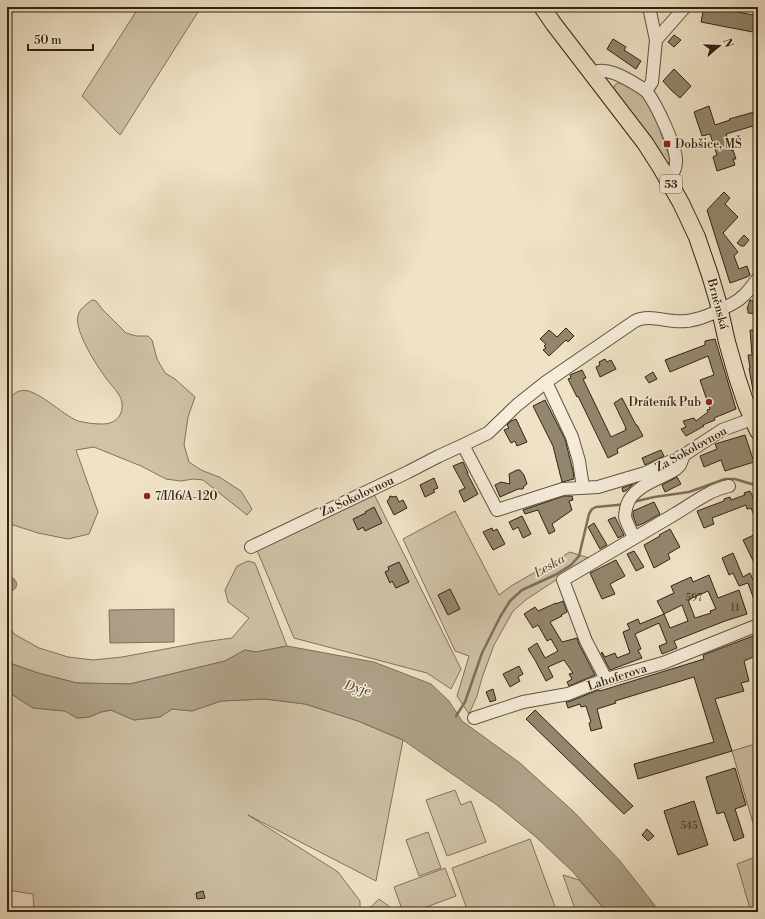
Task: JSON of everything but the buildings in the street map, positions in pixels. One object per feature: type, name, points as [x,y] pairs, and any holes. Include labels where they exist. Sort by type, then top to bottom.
[{"type":"main road","name":"Brněnská","points":[[542,7],[645,143],[685,211],[697,237],[710,275],[737,377],[755,425]]},
{"type":"street","points":[[646,91],[652,82],[656,40],[649,7]]},
{"type":"street","points":[[656,40],[685,7]]},
{"type":"street","points":[[591,73],[598,71],[613,73],[646,91],[665,125],[672,142],[676,158],[674,170],[668,180]]},
{"type":"street","name":"Za Sokolovnou","points":[[251,547],[488,433],[517,405],[546,382],[637,319],[650,318],[685,322],[706,316],[742,298],[758,278]]},
{"type":"street","points":[[546,382],[572,437],[579,461],[582,488]]},
{"type":"street","name":"Za Sokolovnou","points":[[463,445],[497,510],[563,489],[603,486],[645,473],[684,455],[719,432],[755,425]]},
{"type":"street","points":[[634,537],[625,513],[632,495],[638,490],[676,469],[680,465],[684,455]]},
{"type":"street","points":[[606,679],[586,640],[563,580],[704,496],[729,486]]},
{"type":"street","name":"Lahoferova","points":[[474,718],[524,702],[568,694],[606,679],[663,663],[758,625]]},
{"type":"shaded area","points":[[139,7],[194,7],[198,12],[120,135],[82,96]]},
{"type":"shaded area","points":[[618,83],[623,83],[644,97],[662,129],[660,131],[669,156],[671,155],[670,162],[667,163],[613,89]]},
{"type":"shaded area","points":[[92,300],[96,301],[126,333],[136,336],[148,336],[152,340],[157,359],[165,373],[175,379],[195,397],[188,417],[184,445],[189,462],[201,470],[219,477],[241,491],[252,509],[247,515],[203,480],[193,479],[181,481],[166,479],[141,466],[94,447],[76,450],[98,512],[89,534],[68,539],[38,533],[7,524],[7,403],[12,396],[20,391],[33,393],[72,418],[87,423],[110,423],[114,421],[121,413],[122,405],[120,397],[92,357],[79,330],[79,313]]},
{"type":"shaded area","points":[[373,492],[461,669],[451,689],[427,673],[294,638],[256,548]]},
{"type":"shaded area","points":[[455,511],[499,595],[511,586],[570,552],[589,558],[574,570],[527,599],[513,611],[494,645],[477,696],[469,714],[457,696],[469,656],[455,651],[403,539]]},
{"type":"shaded area","points":[[248,561],[255,563],[287,646],[256,652],[245,650],[225,661],[130,684],[77,683],[38,673],[7,662],[7,622],[14,634],[39,648],[68,657],[93,660],[122,657],[232,638],[249,618],[228,602],[225,590],[237,566]]},
{"type":"shaded area","points":[[7,695],[13,695],[33,708],[65,711],[77,718],[89,717],[111,710],[134,720],[160,717],[172,709],[192,711],[221,701],[265,699],[305,704],[358,721],[403,740],[376,881],[248,815],[338,872],[360,901],[360,909],[371,907],[379,899],[397,912],[34,912],[33,894],[7,890]]},
{"type":"shaded area","points":[[758,743],[758,840],[732,751]]},
{"type":"shaded area","points":[[455,790],[461,805],[471,801],[486,842],[447,856],[426,800]]},
{"type":"shaded area","points":[[428,832],[441,868],[419,876],[406,840]]},
{"type":"shaded area","points":[[530,839],[557,912],[468,912],[452,868]]},
{"type":"shaded area","points":[[758,856],[758,912],[751,912],[737,864]]},
{"type":"shaded area","points":[[445,868],[456,896],[413,912],[403,912],[394,887]]},
{"type":"shaded area","points":[[563,875],[579,880],[607,912],[576,912]]},
{"type":"water","points":[[7,574],[14,579],[17,585],[15,589],[7,593]]},
{"type":"water","points":[[174,609],[174,642],[110,643],[109,610]]},
{"type":"water","name":"Dyje","points":[[287,646],[374,662],[431,684],[449,701],[462,721],[520,763],[574,812],[620,861],[660,912],[607,912],[573,872],[536,837],[497,805],[403,740],[358,721],[305,704],[265,699],[221,701],[192,711],[172,709],[160,717],[134,720],[111,710],[89,717],[77,718],[65,711],[33,708],[13,695],[7,695],[7,662],[38,673],[77,683],[130,684],[225,661],[245,650],[256,652]]},
{"type":"waterway","name":"Leska","points":[[633,502],[654,497],[689,492],[725,479],[735,479],[758,486]]},
{"type":"waterway","name":"Leska","points":[[456,716],[465,702],[482,653],[500,617],[510,601],[522,590],[555,575],[571,565],[579,556],[589,514],[592,509],[596,507],[624,504]]},
{"type":"place","name":"Dobšice, MŠ","points":[[667,144]]},
{"type":"place","name":"Dráteník Pub","points":[[709,402]]},
{"type":"place","name":"7/I/16/A-120","points":[[147,496]]}]
